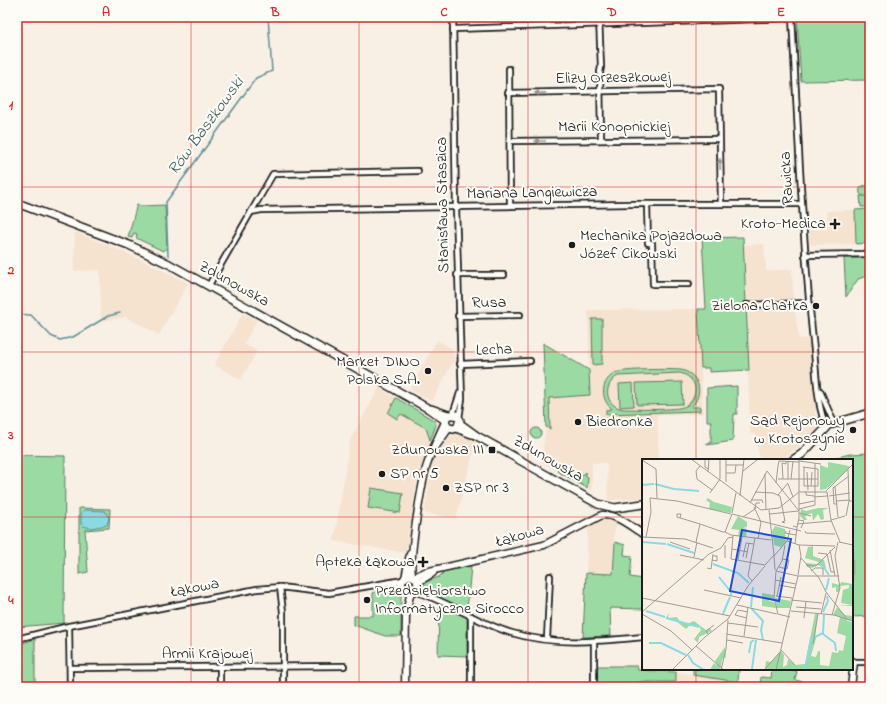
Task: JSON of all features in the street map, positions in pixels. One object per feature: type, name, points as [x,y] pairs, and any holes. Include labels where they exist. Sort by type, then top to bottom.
[{"type":"main road","name":"Zdunowska","points":[[17,203],[128,245],[209,286],[606,507],[618,508],[642,504]]},
{"type":"main road","points":[[794,459],[802,454],[827,427],[834,423],[870,413]]},
{"type":"street","name":"Stanisława Staszica","points":[[408,590],[404,579],[412,549],[426,471],[435,448],[452,421],[460,392],[453,17]]},
{"type":"street","points":[[548,17],[548,25]]},
{"type":"street","points":[[599,17],[601,59],[601,140]]},
{"type":"street","points":[[453,29],[599,24],[649,20],[792,17]]},
{"type":"street","name":"Rawicka","points":[[792,17],[809,303],[823,421],[827,427]]},
{"type":"street","points":[[509,69],[510,206]]},
{"type":"street","name":"Elizy Orzeszkowej","points":[[508,93],[719,89],[719,139]]},
{"type":"street","points":[[719,139],[721,203]]},
{"type":"street","name":"Marii Konopnickiej","points":[[510,141],[719,139]]},
{"type":"street","points":[[209,286],[273,174],[418,171]]},
{"type":"street","points":[[647,204],[648,243],[652,243],[653,284],[689,284]]},
{"type":"street","name":"Mariana Langiewicza","points":[[251,212],[647,204],[802,204]]},
{"type":"street","points":[[805,255],[870,254]]},
{"type":"street","points":[[458,275],[504,275]]},
{"type":"street","points":[[746,305],[809,303]]},
{"type":"street","name":"Rusa","points":[[458,316],[520,315]]},
{"type":"street","name":"Lecha","points":[[460,364],[530,361]]},
{"type":"street","name":"Rawicka","points":[[818,385],[834,423]]},
{"type":"street","name":"Łąkowa","points":[[17,639],[69,626],[248,590],[280,587],[329,593],[404,579],[415,580],[424,572],[544,545],[604,515],[619,519],[642,533]]},
{"type":"street","name":"Stanisława Staszica","points":[[412,549],[411,572],[415,580]]},
{"type":"street","points":[[547,639],[550,576]]},
{"type":"street","points":[[405,687],[406,613],[408,590],[415,580],[423,594]]},
{"type":"street","name":"Łąkowa","points":[[380,583],[423,594],[512,633],[560,641],[594,641],[642,637]]},
{"type":"street","points":[[280,587],[283,612],[283,687]]},
{"type":"street","points":[[470,687],[471,616]]},
{"type":"street","points":[[69,626],[70,687]]},
{"type":"street","points":[[594,641],[594,687]]},
{"type":"street","points":[[853,662],[870,662]]},
{"type":"street","points":[[220,666],[220,687]]},
{"type":"street","name":"Armii Krajowej","points":[[70,668],[344,666]]},
{"type":"street","points":[[851,687],[852,670]]},
{"type":"shaded area","points":[[855,210],[856,244],[810,245],[809,230],[827,229],[826,211]]},
{"type":"shaded area","points":[[75,232],[138,258],[188,283],[159,335],[126,317],[101,321],[100,270],[74,271]]},
{"type":"shaded area","points":[[764,244],[766,271],[792,269],[793,301],[746,303],[743,245]]},
{"type":"shaded area","points":[[794,306],[799,339],[809,338],[818,410],[815,410],[817,432],[783,459],[760,459],[755,434],[750,434],[746,307]]},
{"type":"shaded area","points":[[698,309],[703,412],[702,414],[657,415],[659,459],[642,459],[642,498],[608,500],[607,463],[592,463],[592,491],[541,462],[546,427],[550,428],[548,398],[590,395],[588,310]]},
{"type":"shaded area","points":[[243,313],[257,320],[244,344],[257,351],[241,380],[214,365]]},
{"type":"shaded area","points":[[437,340],[453,349],[454,361],[432,401],[410,390]]},
{"type":"shaded area","name":"SP nr 5","points":[[379,388],[436,420],[438,424],[432,443],[423,460],[416,484],[413,503],[414,512],[406,553],[334,541],[350,440]]},
{"type":"shaded area","name":"ZSP nr 3","points":[[455,433],[464,435],[476,442],[456,519],[424,513],[433,463],[449,436]]},
{"type":"shaded area","points":[[603,520],[611,520],[618,524],[614,532],[613,574],[586,573],[588,527]]},
{"type":"shaded area","points":[[676,672],[767,687],[639,687],[639,682],[676,682]]},
{"type":"green space","points":[[797,17],[870,17],[870,80],[801,81]]},
{"type":"green space","points":[[863,186],[867,186],[869,187],[869,195],[863,196],[860,193],[860,189]]},
{"type":"green space","points":[[860,196],[870,196],[870,207],[861,207]]},
{"type":"green space","points":[[137,204],[141,206],[165,205],[167,248],[163,251],[136,238],[137,234],[134,233],[132,238],[128,237]]},
{"type":"green space","points":[[870,209],[870,243],[856,244],[855,210]]},
{"type":"green space","points":[[743,237],[749,370],[709,372],[709,368],[701,368],[698,309],[706,309],[702,238]]},
{"type":"green space","points":[[844,258],[870,258],[870,275],[858,279],[846,297]]},
{"type":"green space","points":[[592,319],[602,319],[602,364],[593,365]]},
{"type":"green space","points":[[543,343],[589,370],[590,395],[549,398],[550,429],[546,427]]},
{"type":"green space","points":[[657,369],[681,370],[687,372],[696,380],[699,390],[698,396],[691,407],[700,407],[700,411],[606,414],[606,410],[612,409],[605,400],[604,387],[608,379],[615,373]],"holes":[[[680,373],[687,376],[695,387],[695,392],[690,403],[681,408],[623,409],[612,404],[609,400],[608,390],[613,380],[618,376]]]},
{"type":"green space","points":[[682,382],[683,404],[637,405],[636,383]]},
{"type":"green space","points":[[633,383],[634,406],[620,407],[619,384]]},
{"type":"green space","points":[[737,386],[737,414],[734,414],[733,441],[707,445],[707,443],[711,443],[711,421],[707,421],[707,388]]},
{"type":"green space","points":[[396,398],[435,421],[436,425],[430,440],[426,428],[401,414],[397,419],[388,413]]},
{"type":"green space","points":[[534,428],[538,428],[540,429],[540,437],[534,438],[531,435],[531,431]]},
{"type":"green space","points":[[870,453],[870,616],[853,617],[853,459],[829,459],[850,454]]},
{"type":"green space","points":[[17,455],[65,456],[64,623],[17,627]]},
{"type":"green space","points":[[564,466],[582,476],[585,472],[586,476],[588,477],[587,488],[557,471]]},
{"type":"green space","points":[[371,488],[403,493],[400,513],[368,508]]},
{"type":"green space","points":[[79,508],[110,509],[109,528],[85,530],[88,572],[79,574]]},
{"type":"green space","points":[[615,542],[625,545],[624,555],[632,556],[630,577],[642,579],[642,609],[610,608],[611,636],[583,637],[586,573],[613,574]]},
{"type":"green space","points":[[471,566],[467,610],[426,594],[420,589],[420,584],[439,577],[445,571]]},
{"type":"green space","points":[[384,588],[399,590],[401,592],[401,636],[385,636],[354,625],[354,616],[373,616],[373,593]]},
{"type":"green space","points":[[439,605],[467,617],[467,656],[438,655]]},
{"type":"green space","points":[[35,639],[35,687],[17,687],[17,645]]},
{"type":"green space","points":[[596,666],[637,666],[638,670],[676,672],[676,682],[639,682],[639,687],[596,687]]},
{"type":"green space","points":[[693,670],[739,670],[738,682],[693,675]]},
{"type":"green space","points":[[772,670],[797,671],[795,680],[804,682],[804,687],[760,686],[761,677],[771,678]]},
{"type":"water","points":[[84,510],[105,511],[109,518],[107,525],[91,528],[83,526],[81,523],[81,514]]},
{"type":"waterway","name":"Rów Baszkowski","points":[[168,256],[166,202],[256,78],[272,71],[268,17]]},
{"type":"waterway","name":"Rów Baszkowski","points":[[17,314],[31,315],[51,336],[60,340],[73,337],[108,316],[120,313]]},
{"type":"place","name":"Kroto-Medica","points":[[835,224]]},
{"type":"place","name":"Mechanika Pojazdowa Józef Cikowski","points":[[572,245]]},
{"type":"place","name":"Zielona Chatka","points":[[816,306]]},
{"type":"place","name":"Market DINO Polska S.A.","points":[[428,371]]},
{"type":"place","name":"Biedronka","points":[[578,422]]},
{"type":"place","name":"Sąd Rejonowy w Krotoszynie","points":[[853,430]]},
{"type":"place","name":"Zdunowska III","points":[[492,450]]},
{"type":"place","name":"SP nr 5","points":[[382,474]]},
{"type":"place","name":"ZSP nr 3","points":[[446,488]]},
{"type":"place","name":"Apteka Łąkowa","points":[[423,562]]},
{"type":"place","name":"Przedsiębiorstwo Informatyczne Sirocco","points":[[367,600]]}]
